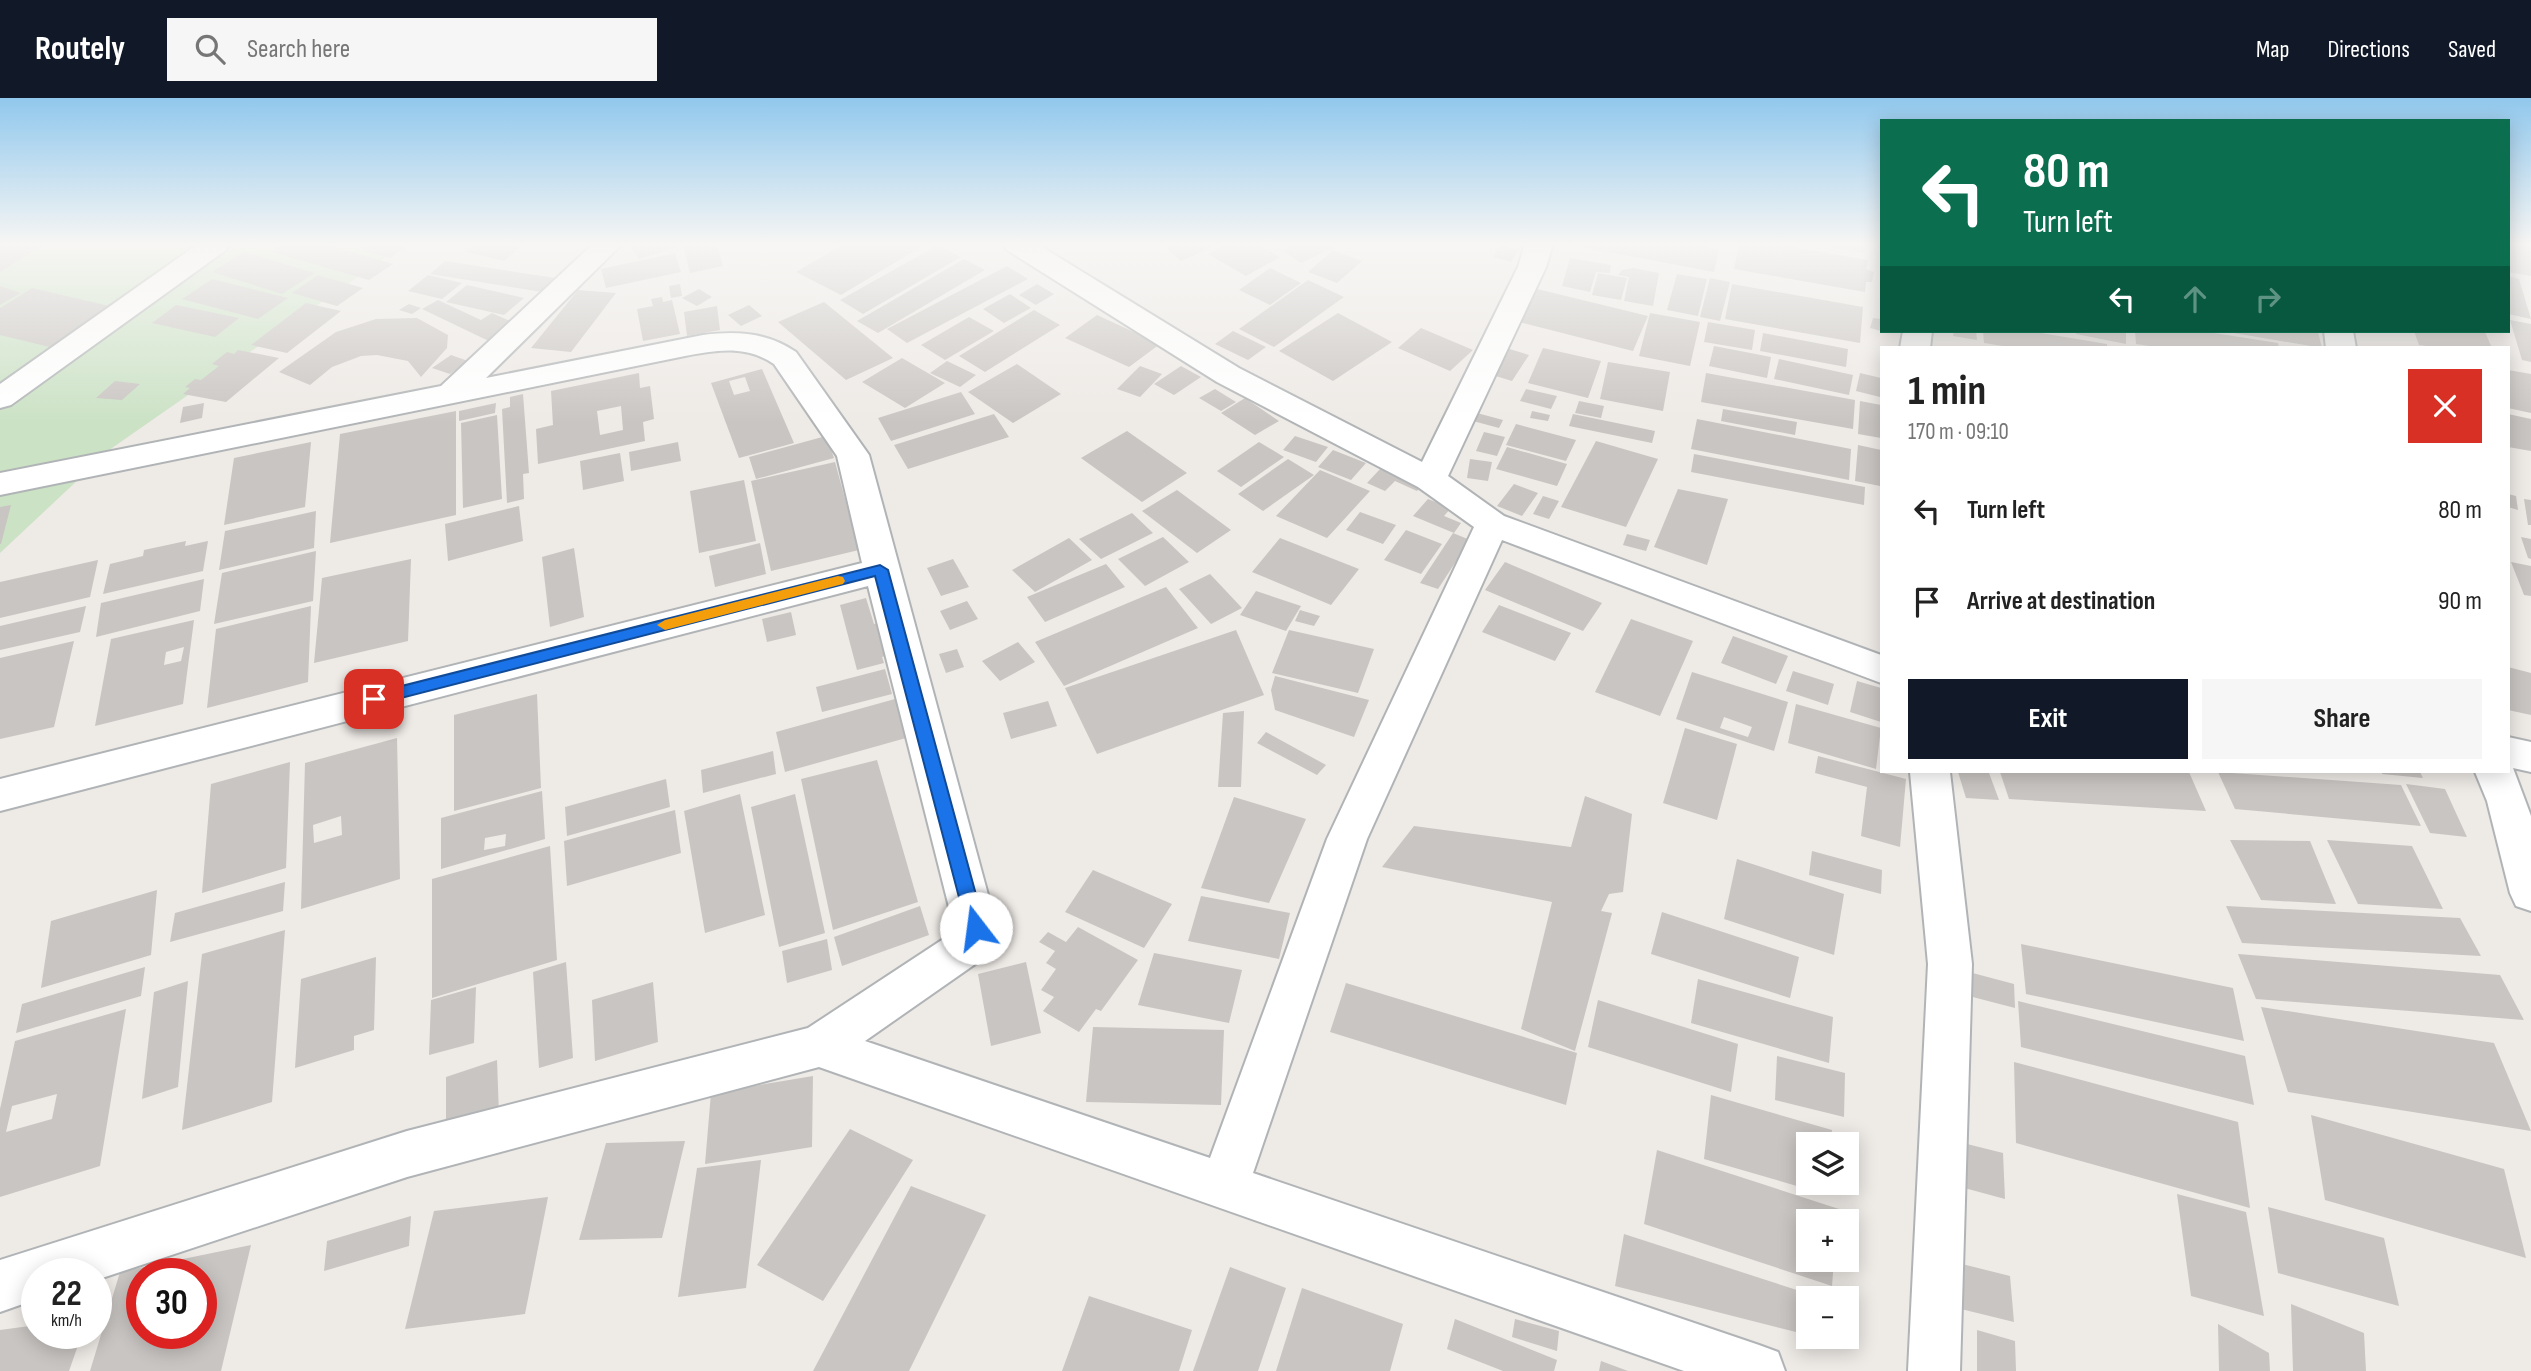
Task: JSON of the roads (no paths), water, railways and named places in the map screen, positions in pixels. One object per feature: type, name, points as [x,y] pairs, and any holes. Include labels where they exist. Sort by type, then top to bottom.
[{"type":"street","points":[[0,398],[133,303]]},
{"type":"street","points":[[452,393],[546,303]]},
{"type":"street","points":[[1112,303],[1227,375],[1430,479],[1492,524],[1880,669]]},
{"type":"street","points":[[1430,479],[1514,303]]},
{"type":"street","points":[[0,484],[706,345],[756,343],[773,347],[785,358],[853,456],[880,570],[976,928],[966,947],[819,1046],[407,1154],[0,1286]]},
{"type":"street","points":[[1224,1187],[1347,839],[1492,524]]},
{"type":"street","points":[[0,795],[880,570]]},
{"type":"street","points":[[2510,752],[2531,757]]},
{"type":"street","points":[[1930,773],[1950,964],[1934,1371]]},
{"type":"street","points":[[2495,773],[2507,802],[2531,893]]},
{"type":"street","points":[[819,1046],[1759,1371]]}]
